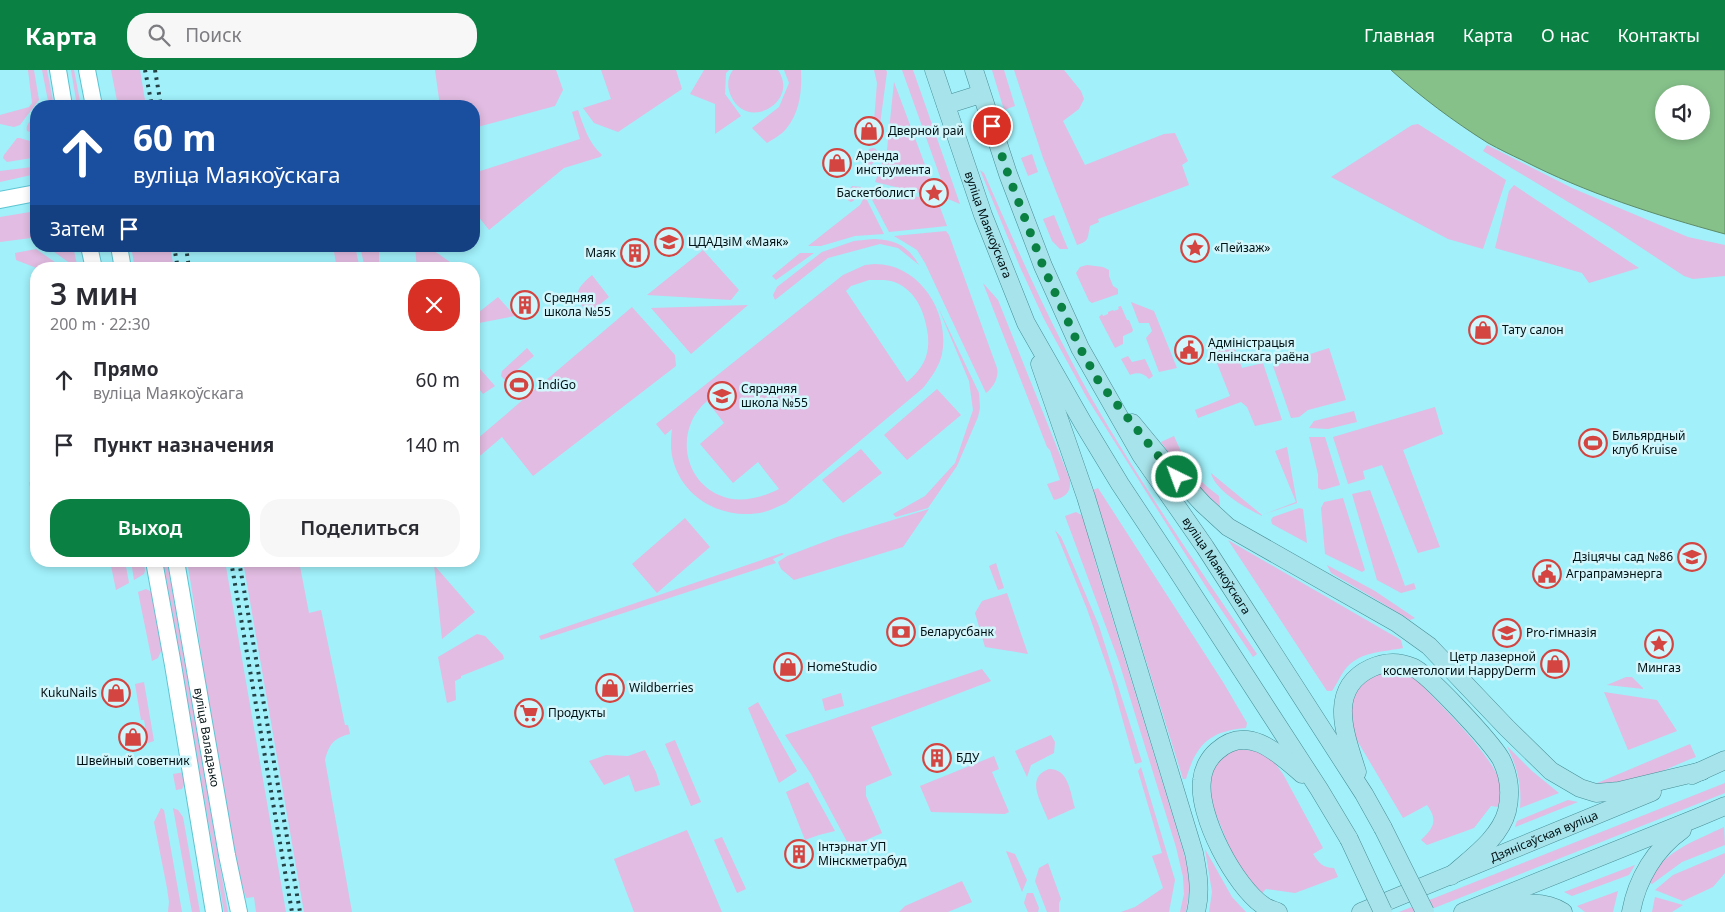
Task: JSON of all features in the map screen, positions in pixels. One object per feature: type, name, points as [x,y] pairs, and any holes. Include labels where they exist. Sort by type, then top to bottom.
[{"type":"main road","points":[[58,70],[63,100]]},
{"type":"main road","points":[[87,70],[93,100]]},
{"type":"main road","name":"вуліца Маякоўскага","points":[[934,70],[983,215],[1026,323],[1082,423],[1120,484],[1319,789],[1349,840],[1383,912]]},
{"type":"main road","name":"вуліца Маякоўскага","points":[[974,70],[1008,174],[1043,266],[1080,348],[1141,455],[1205,547],[1364,794],[1425,912]]},
{"type":"main road","points":[[946,105],[982,94]]},
{"type":"main road","points":[[0,200],[30,194]]},
{"type":"main road","points":[[1026,323],[1086,497],[1194,853],[1199,876],[1199,896],[1196,912]]},
{"type":"main road","points":[[1099,382],[1164,463],[1228,527],[1397,623],[1429,646],[1507,728],[1551,770],[1580,788],[1596,793],[1619,791],[1702,771]]},
{"type":"main road","name":"вуліца Валадзько","points":[[155,567],[214,912]]},
{"type":"main road","name":"вуліца Валадзько","points":[[177,567],[227,855],[239,912]]},
{"type":"main road","points":[[1364,794],[1343,727],[1344,702],[1347,692],[1351,683],[1360,674],[1378,664],[1389,662],[1411,666],[1420,671],[1434,684],[1489,744],[1500,758],[1508,780],[1509,800],[1507,813],[1498,831],[1451,876]]},
{"type":"main road","points":[[1278,912],[1264,907],[1241,882],[1214,836],[1204,806],[1202,792],[1202,780],[1207,763],[1223,745],[1248,739],[1261,743],[1277,752],[1319,789]]},
{"type":"main road","name":"Дзянісаўская вуліца","points":[[1361,912],[1725,760]]},
{"type":"main road","points":[[1466,911],[1725,806]]},
{"type":"main road","points":[[1632,912],[1636,894],[1648,866],[1671,838],[1699,818]]},
{"type":"main road","points":[[1466,911],[1518,904],[1544,905],[1564,912]]},
{"type":"shaded area","points":[[28,70],[34,70],[39,100],[32,100]]},
{"type":"shaded area","points":[[42,70],[47,70],[53,100],[48,100]]},
{"type":"shaded area","points":[[71,70],[74,70],[80,100],[76,100]]},
{"type":"shaded area","points":[[111,70],[140,70],[145,100],[117,100]]},
{"type":"shaded area","points":[[435,70],[556,70],[563,90],[555,106],[480,126],[480,100],[439,100]]},
{"type":"shaded area","points":[[601,70],[676,70],[682,89],[618,132],[594,123],[583,108],[611,99]]},
{"type":"shaded area","points":[[704,70],[729,70],[726,73],[725,94],[741,116],[715,134],[715,104],[690,94]]},
{"type":"shaded area","points":[[733,70],[778,70],[783,82],[782,93],[777,102],[769,109],[759,112],[748,112],[739,107],[731,96],[728,83]]},
{"type":"shaded area","points":[[784,70],[801,70],[799,101],[794,116],[786,129],[767,143],[752,128],[779,107],[789,83]]},
{"type":"shaded area","points":[[874,70],[886,70],[887,72],[879,132],[877,135],[873,134],[877,83]]},
{"type":"shaded area","points":[[902,70],[913,70],[960,204],[948,199]]},
{"type":"shaded area","points":[[992,70],[1004,70],[1015,106],[1004,110]]},
{"type":"shaded area","points":[[1014,70],[1064,70],[1081,91],[1084,99],[1079,109],[1063,121],[1085,165],[1164,134],[1175,133],[1188,161],[1182,165],[1189,185],[1098,219],[1099,222],[1090,226],[1086,240],[1077,245],[1043,158]]},
{"type":"shaded area","points":[[1391,70],[1725,70],[1725,234],[1621,202],[1571,183],[1488,143],[1438,108]]},
{"type":"shaded area","points":[[894,82],[937,197],[875,182],[887,150]]},
{"type":"shaded area","points":[[30,106],[30,112],[20,125],[14,127],[0,124],[0,115]]},
{"type":"shaded area","points":[[578,110],[590,140],[602,155],[564,168],[489,230],[480,219],[480,171],[580,139],[572,112]]},
{"type":"shaded area","points":[[30,121],[30,132],[27,131]]},
{"type":"shaded area","points":[[1418,124],[1506,180],[1483,249],[1448,239],[1331,177],[1412,125]]},
{"type":"shaded area","points":[[17,138],[30,141],[30,158],[7,162],[3,158]]},
{"type":"shaded area","points":[[1487,145],[1572,188],[1688,237],[1725,245],[1725,276],[1693,279],[1684,276],[1610,227],[1483,151]]},
{"type":"shaded area","points":[[869,149],[876,149],[878,155],[866,174],[859,173]]},
{"type":"shaded area","points":[[1032,154],[1038,172],[1028,176],[1021,158]]},
{"type":"shaded area","points":[[30,167],[30,175],[0,182],[0,171]]},
{"type":"shaded area","points":[[980,170],[984,173],[1022,259],[1092,399],[1193,560],[1257,654],[1253,657],[1208,590],[1087,398],[1044,319],[1020,267]]},
{"type":"shaded area","points":[[1514,185],[1639,268],[1589,283],[1582,273],[1495,248],[1509,191]]},
{"type":"shaded area","points":[[852,186],[861,187],[859,194],[851,202],[844,198]]},
{"type":"shaded area","points":[[870,188],[883,188],[938,202],[947,226],[889,232],[868,192]]},
{"type":"shaded area","points":[[865,196],[884,234],[855,236],[821,246],[808,246],[860,205]]},
{"type":"shaded area","points":[[30,212],[30,238],[0,242],[0,217]]},
{"type":"shaded area","points":[[1054,215],[1068,249],[1060,249],[1052,241],[1043,219]]},
{"type":"shaded area","points":[[946,231],[997,368],[995,382],[986,393],[925,263],[917,250],[894,236]]},
{"type":"shaded area","points":[[874,239],[901,245],[915,258],[919,265],[898,248],[880,244],[828,258],[775,300],[773,295],[777,287],[822,252],[854,241]]},
{"type":"shaded area","points":[[30,250],[30,252],[40,252],[55,262],[30,262],[30,265],[16,260],[15,253]]},
{"type":"shaded area","points":[[703,250],[739,290],[731,300],[647,295]]},
{"type":"shaded area","points":[[54,252],[74,252],[76,262],[68,262]]},
{"type":"shaded area","points":[[132,252],[171,252],[173,262],[134,262]]},
{"type":"shaded area","points":[[334,252],[356,252],[358,262],[336,262]]},
{"type":"shaded area","points":[[361,252],[379,252],[379,262],[363,262]]},
{"type":"shaded area","points":[[415,252],[436,252],[450,262],[416,262]]},
{"type":"shaded area","points":[[800,253],[814,253],[776,280],[772,276]]},
{"type":"shaded area","points":[[865,265],[891,266],[906,272],[928,294],[936,308],[943,338],[941,359],[932,376],[923,388],[786,503],[764,512],[748,514],[732,513],[717,509],[703,501],[691,492],[681,479],[674,465],[671,448],[672,429],[665,435],[656,424],[843,275]],"holes":[[[869,280],[896,282],[912,294],[922,312],[927,327],[927,352],[920,368],[907,382],[846,291],[851,286]],[[707,401],[724,423],[700,444],[733,483],[758,462],[779,489],[749,499],[726,498],[706,487],[697,477],[690,465],[687,438],[690,424],[697,412]]]},
{"type":"shaded area","points":[[1087,265],[1103,267],[1109,270],[1109,276],[1113,286],[1118,289],[1118,294],[1092,303],[1089,301],[1076,273],[1080,267]]},
{"type":"shaded area","points":[[592,275],[609,297],[588,314],[578,298],[578,293],[582,285]]},
{"type":"shaded area","points":[[983,283],[998,300],[1070,480],[1068,491],[1058,499],[1054,500],[1047,484],[1060,480],[1050,450],[1047,447]]},
{"type":"shaded area","points":[[498,297],[515,316],[480,323],[480,311]]},
{"type":"shaded area","points":[[1131,302],[1154,311],[1177,368],[1159,372],[1146,338],[1152,331],[1149,323],[1139,323]]},
{"type":"shaded area","points":[[748,305],[691,354],[651,308]]},
{"type":"shaded area","points":[[1121,306],[1133,330],[1123,336],[1123,344],[1115,348],[1099,317],[1102,314],[1103,316],[1108,314],[1108,312],[1119,309],[1118,307]]},
{"type":"shaded area","points":[[632,307],[675,355],[676,366],[533,476],[502,437],[480,455],[480,436]]},
{"type":"shaded area","points":[[938,307],[979,393],[980,408],[957,466],[928,508],[896,517],[893,514],[925,496],[955,463],[973,410],[969,381]]},
{"type":"shaded area","points":[[1232,340],[1242,368],[1263,363],[1282,420],[1255,426],[1247,407],[1241,402],[1198,418],[1195,410],[1230,396],[1211,348]]},
{"type":"shaded area","points":[[527,348],[534,356],[505,380],[501,376],[502,371]]},
{"type":"shaded area","points":[[1329,348],[1346,400],[1308,410],[1299,417],[1291,418],[1273,366]]},
{"type":"shaded area","points":[[1128,356],[1132,362],[1145,359],[1153,376],[1149,379],[1145,375],[1130,375],[1121,359]]},
{"type":"shaded area","points":[[480,369],[495,386],[483,394],[480,390]]},
{"type":"shaded area","points":[[937,389],[961,415],[907,460],[884,435]]},
{"type":"shaded area","points":[[1435,407],[1443,434],[1403,450],[1440,547],[1418,553],[1382,465],[1363,471],[1365,479],[1348,484],[1333,437]]},
{"type":"shaded area","points":[[1354,411],[1357,422],[1328,429],[1309,428],[1314,421]]},
{"type":"shaded area","points":[[1174,436],[1196,476],[1219,496],[1220,507],[1179,468],[1161,442]]},
{"type":"shaded area","points":[[1309,437],[1325,437],[1340,485],[1322,490],[1318,488],[1318,474]]},
{"type":"shaded area","points":[[1287,447],[1297,503],[1262,515],[1296,502],[1275,451]]},
{"type":"shaded area","points":[[861,449],[882,473],[843,503],[822,480]]},
{"type":"shaded area","points":[[1211,473],[1262,515],[1240,504],[1225,492],[1218,486]]},
{"type":"shaded area","points":[[1098,488],[1223,682],[1247,723],[1246,728],[1222,732],[1206,742],[1194,757],[1186,779],[1183,779],[1093,490]]},
{"type":"shaded area","points":[[1370,490],[1405,586],[1414,583],[1416,589],[1401,593],[1377,580],[1352,494]]},
{"type":"shaded area","points":[[1343,498],[1365,570],[1362,572],[1325,554],[1321,508],[1324,502]]},
{"type":"shaded area","points":[[1299,508],[1303,509],[1307,543],[1272,524],[1271,520],[1273,517]]},
{"type":"shaded area","points":[[929,509],[903,547],[794,580],[781,569],[778,562],[787,556],[837,537]]},
{"type":"shaded area","points":[[1076,512],[1083,516],[1186,861],[1190,885],[1186,912],[1180,912],[1184,894],[1183,877],[1176,847],[1119,662],[1065,516]]},
{"type":"shaded area","points":[[685,518],[710,547],[657,593],[632,564]]},
{"type":"shaded area","points":[[1055,530],[1061,537],[1099,626],[1142,762],[1135,764],[1111,678],[1087,609]]},
{"type":"shaded area","points":[[1228,540],[1401,640],[1403,648],[1374,653],[1359,658],[1347,667],[1332,691],[1327,691]]},
{"type":"shaded area","points":[[782,553],[784,554],[773,559],[776,563],[541,640],[539,636]]},
{"type":"shaded area","points":[[996,563],[1004,588],[998,590],[989,566]]},
{"type":"shaded area","points":[[1327,565],[1375,591],[1415,618],[1410,620],[1331,573]]},
{"type":"shaded area","points":[[111,567],[126,567],[129,583],[116,590]]},
{"type":"shaded area","points":[[132,567],[145,567],[144,574],[134,580]]},
{"type":"shaded area","points":[[164,567],[168,567],[228,912],[224,912]]},
{"type":"shaded area","points":[[188,567],[226,567],[286,912],[256,912],[254,897],[246,898],[235,857],[218,773]]},
{"type":"shaded area","points":[[244,567],[300,567],[309,613],[321,610],[345,725],[348,725],[350,734],[333,742],[325,760],[352,912],[304,912]]},
{"type":"shaded area","points":[[434,567],[475,612],[442,639]]},
{"type":"shaded area","points":[[146,589],[152,592],[162,649],[158,658],[152,661],[138,592]]},
{"type":"shaded area","points":[[1007,593],[1028,654],[985,647],[975,613],[982,601]]},
{"type":"shaded area","points":[[477,634],[485,636],[503,655],[504,659],[461,676],[461,678],[455,681],[456,700],[447,703],[438,657]]},
{"type":"shaded area","points":[[982,669],[991,681],[871,727],[892,775],[866,786],[866,796],[882,833],[851,849],[811,774],[785,735]]},
{"type":"shaded area","points":[[1386,672],[1403,673],[1418,681],[1476,744],[1496,772],[1502,786],[1498,807],[1491,806],[1474,828],[1427,845],[1421,840],[1432,828],[1433,815],[1427,805],[1403,818],[1351,730],[1349,707],[1358,686],[1372,677]]},
{"type":"shaded area","points":[[1626,677],[1632,677],[1644,689],[1607,685]]},
{"type":"shaded area","points":[[144,682],[154,741],[148,743],[144,720],[141,720],[135,684]]},
{"type":"shaded area","points":[[1604,692],[1657,700],[1677,731],[1628,750]]},
{"type":"shaded area","points":[[841,693],[844,706],[825,711],[822,699]]},
{"type":"shaded area","points":[[758,702],[797,771],[779,783],[748,708]]},
{"type":"shaded area","points":[[1051,735],[1055,742],[1054,753],[1031,765],[1027,777],[1015,751]]},
{"type":"shaded area","points":[[675,740],[701,802],[691,806],[665,744]]},
{"type":"shaded area","points":[[1690,744],[1696,757],[1631,782],[1605,786],[1595,784]]},
{"type":"shaded area","points":[[1507,746],[1532,771],[1559,793],[1520,808],[1518,776]]},
{"type":"shaded area","points":[[1234,749],[1257,751],[1271,758],[1283,774],[1323,848],[1313,854],[1322,864],[1334,868],[1338,877],[1295,893],[1266,889],[1260,895],[1238,868],[1209,797],[1208,784],[1214,763]]},
{"type":"shaded area","points":[[645,750],[660,785],[635,792],[629,775],[604,785],[589,761],[606,755],[628,756]]},
{"type":"shaded area","points":[[994,756],[999,769],[992,772],[1009,812],[1005,814],[931,812],[920,786]]},
{"type":"shaded area","points":[[1141,767],[1175,880],[1169,912],[1121,912],[1135,907],[1163,888],[1152,856],[1162,853],[1138,771]]},
{"type":"shaded area","points":[[1049,769],[1056,770],[1065,777],[1075,808],[1048,820],[1039,799],[1036,785],[1037,778]]},
{"type":"shaded area","points":[[185,772],[185,783],[182,789],[176,790],[173,774]]},
{"type":"shaded area","points":[[808,782],[835,831],[805,840],[786,792]]},
{"type":"shaded area","points":[[1725,783],[1725,793],[1424,912],[1399,912]]},
{"type":"shaded area","points":[[1568,800],[1578,802],[1515,827],[1517,821]]},
{"type":"shaded area","points":[[161,808],[164,810],[182,912],[168,912],[167,888],[154,822]]},
{"type":"shaded area","points":[[173,808],[178,810],[183,817],[200,912],[192,912]]},
{"type":"shaded area","points":[[1724,827],[1725,845],[1682,862],[1652,884],[1648,882],[1655,871],[1671,854]]},
{"type":"shaded area","points":[[687,830],[722,912],[634,912],[614,859]]},
{"type":"shaded area","points":[[722,837],[746,889],[737,893],[714,840]]},
{"type":"shaded area","points":[[1205,849],[1232,897],[1246,912],[1209,912],[1212,892]]},
{"type":"shaded area","points":[[1006,851],[1015,854],[1027,880],[1022,892]]},
{"type":"shaded area","points":[[1725,853],[1725,873],[1713,887],[1683,901],[1655,890],[1673,875]]},
{"type":"shaded area","points":[[1048,863],[1061,899],[1059,912],[1047,912],[1035,881],[1039,868]]},
{"type":"shaded area","points":[[1635,865],[1629,875],[1572,896],[1564,892]]},
{"type":"shaded area","points":[[962,881],[972,902],[948,912],[899,912],[905,906]]},
{"type":"shaded area","points":[[1618,891],[1613,912],[1585,912],[1577,906]]},
{"type":"shaded area","points":[[1027,893],[1033,893],[1039,908],[1038,912],[1028,912],[1024,903]]},
{"type":"shaded area","points":[[1655,897],[1683,905],[1672,912],[1652,912]]},
{"type":"railway","points":[[145,70],[151,100]]},
{"type":"railway","points":[[155,70],[160,100]]},
{"type":"railway","points":[[175,252],[177,262]]},
{"type":"railway","points":[[187,252],[188,262]]},
{"type":"railway","points":[[232,567],[292,912]]},
{"type":"railway","points":[[240,567],[300,912]]},
{"type":"place","name":"Дверной рай","points":[[869,131]]},
{"type":"place","name":"Аренда инструмента","points":[[837,163]]},
{"type":"place","name":"Баскетболист","points":[[934,193]]},
{"type":"place","name":"ЦДАДзіМ «Маяк»","points":[[669,242]]},
{"type":"place","name":"«Пейзаж»","points":[[1195,248]]},
{"type":"place","name":"Маяк","points":[[635,253]]},
{"type":"place","name":"Средняя школа №55","points":[[525,305]]},
{"type":"place","name":"Тату салон","points":[[1483,330]]},
{"type":"place","name":"Адміністрацыя Ленінскага раёна","points":[[1189,350]]},
{"type":"place","name":"IndiGo","points":[[519,385]]},
{"type":"place","name":"Сярэдняя школа №55","points":[[722,396]]},
{"type":"place","name":"Бильярдный клуб Kruise","points":[[1593,443]]},
{"type":"place","name":"Дзіцячы сад №86","points":[[1692,557]]},
{"type":"place","name":"Аграпрамэнерга","points":[[1547,574]]},
{"type":"place","name":"Беларусбанк","points":[[901,632]]},
{"type":"place","name":"Pro-гімназія","points":[[1507,633]]},
{"type":"place","name":"Мингаз","points":[[1659,644]]},
{"type":"place","name":"Цетр лазерной косметологии HappyDerm","points":[[1555,664]]},
{"type":"place","name":"HomeStudio","points":[[788,667]]},
{"type":"place","name":"Wildberries","points":[[610,688]]},
{"type":"place","name":"KukuNails","points":[[116,693]]},
{"type":"place","name":"Продукты","points":[[529,713]]},
{"type":"place","name":"Швейный советник","points":[[133,737]]},
{"type":"place","name":"БДУ","points":[[937,758]]},
{"type":"place","name":"Інтэрнат УП Мінскметрабуд","points":[[799,854]]},
{"type":"route","points":[[992,126],[1043,266],[1080,348],[1099,382],[1177,477]]}]
